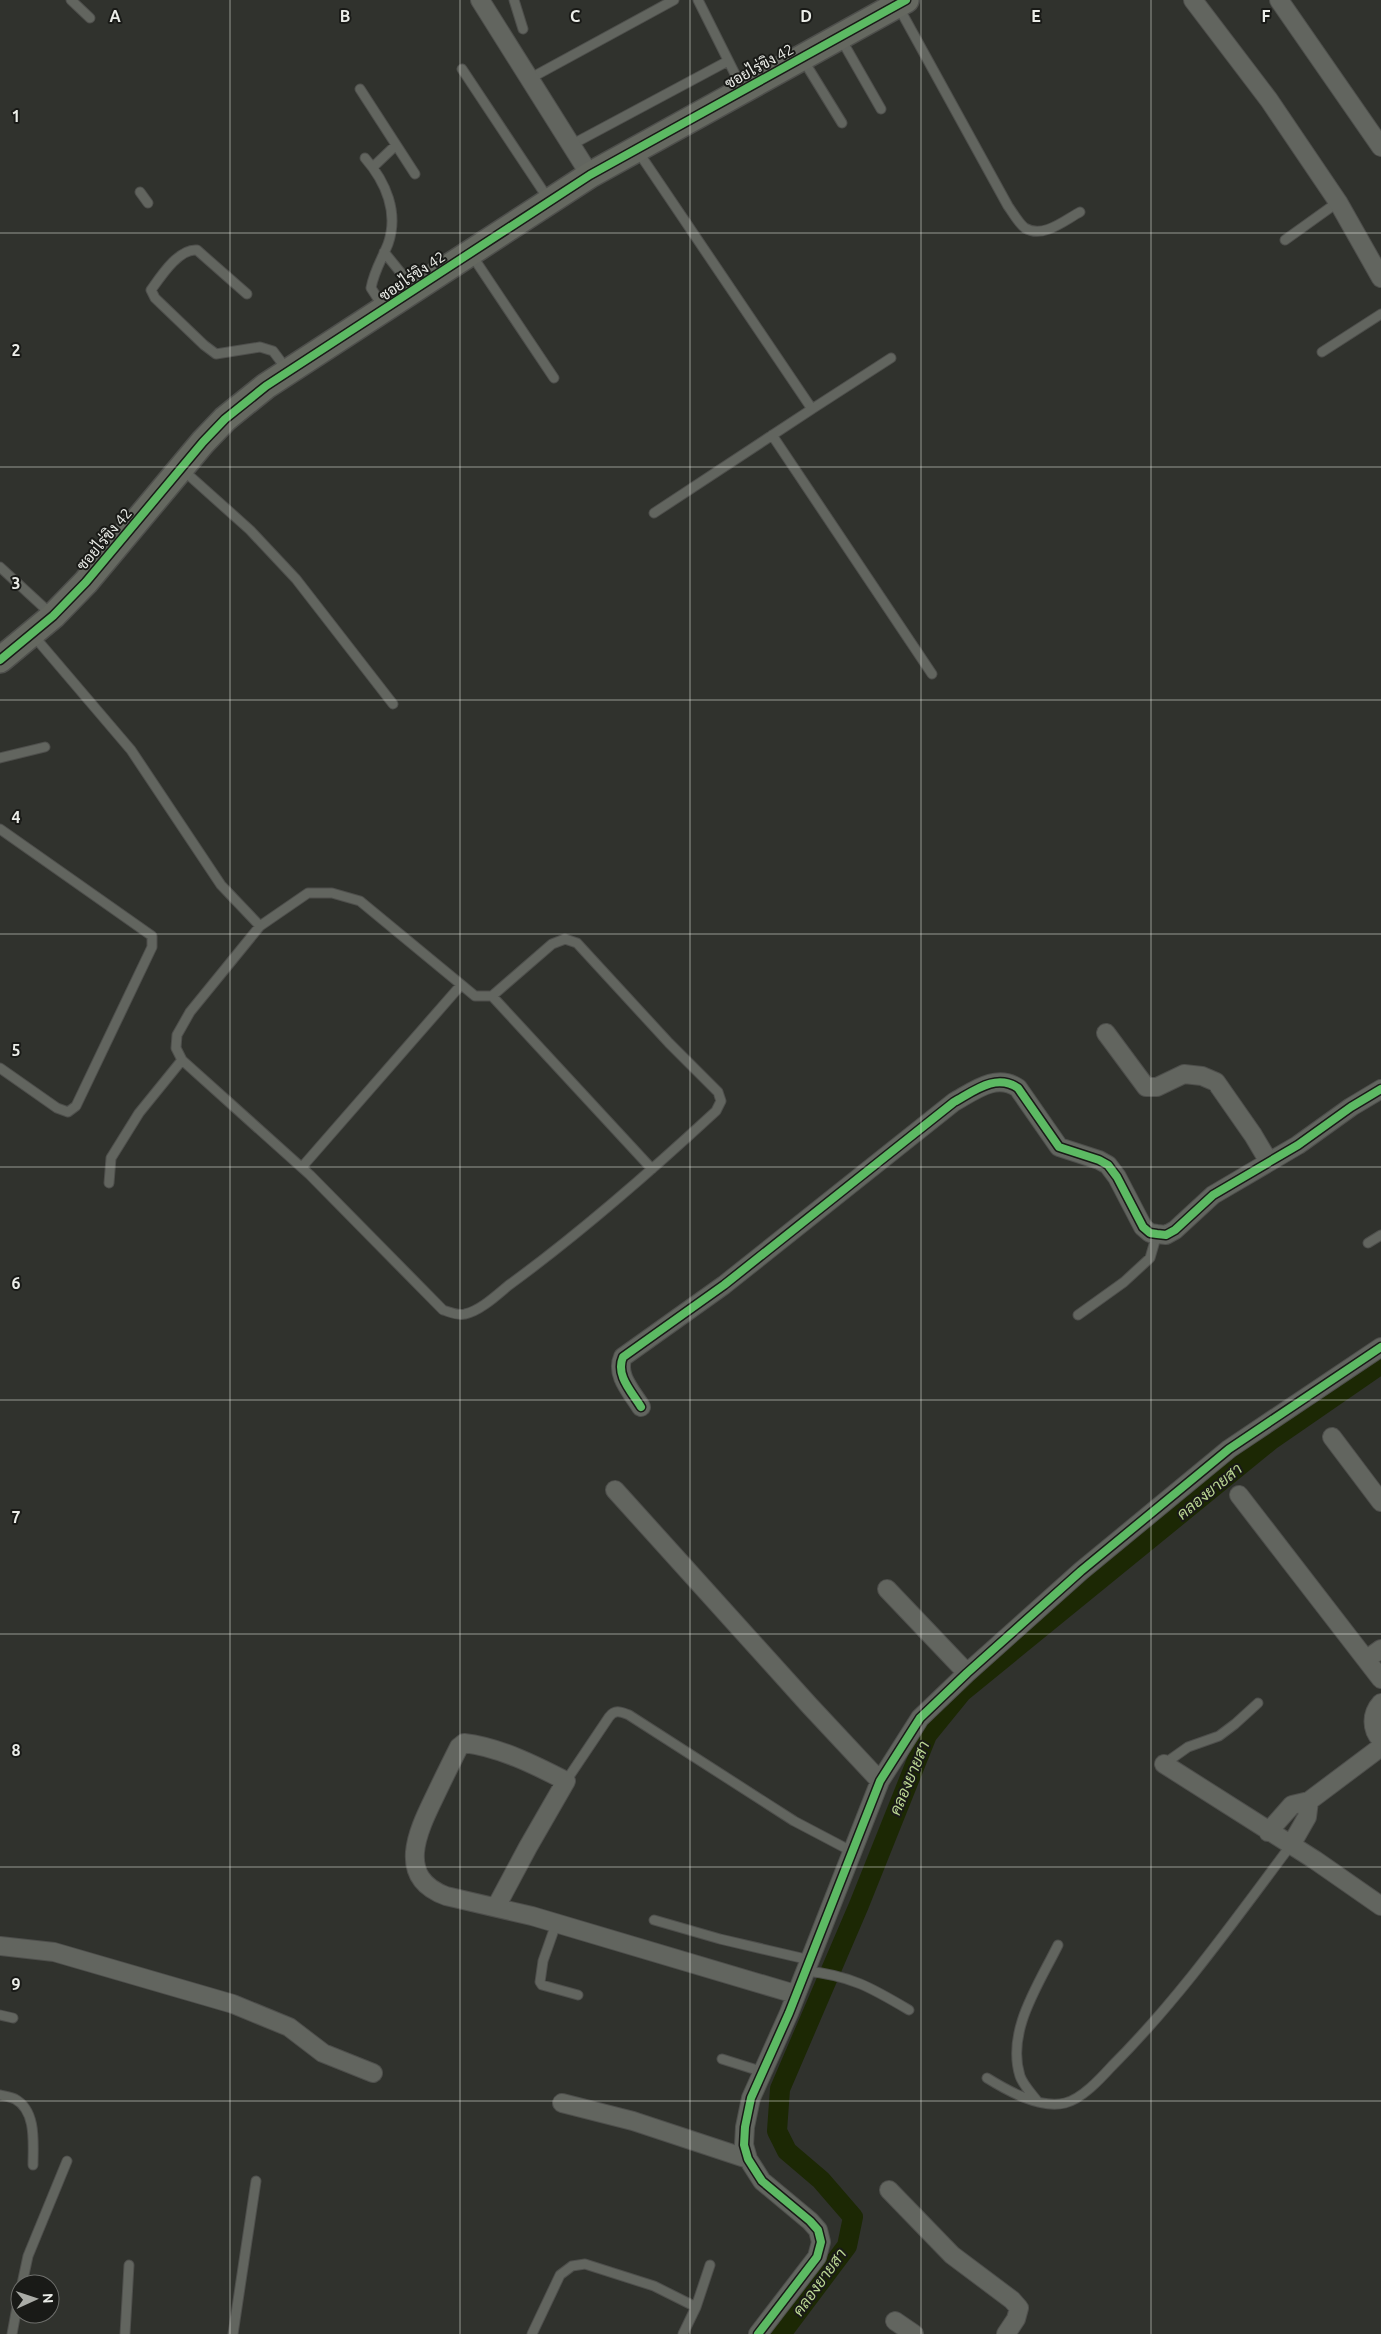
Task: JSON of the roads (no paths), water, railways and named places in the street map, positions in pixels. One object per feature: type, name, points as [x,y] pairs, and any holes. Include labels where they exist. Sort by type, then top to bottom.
[{"type":"street","points":[[480,0],[590,176]]},
{"type":"street","points":[[1193,0],[1269,100],[1338,202],[1381,278]]},
{"type":"street","points":[[1280,0],[1381,147]]},
{"type":"street","name":"ซอยไร่ขิง 42","points":[[0,660],[53,616],[86,582],[181,468],[225,419],[266,386],[385,311],[590,176],[899,2]]},
{"type":"street","points":[[1106,1033],[1146,1087],[1158,1087],[1184,1074],[1202,1076],[1216,1082],[1253,1135],[1269,1162]]},
{"type":"street","points":[[641,1407],[621,1374],[619,1366],[623,1357],[724,1285],[954,1102],[977,1088],[996,1081],[1009,1082],[1018,1088],[1059,1147],[1099,1160],[1108,1165],[1117,1177],[1143,1228],[1150,1233],[1157,1234],[1166,1234],[1175,1230],[1213,1195],[1269,1162],[1381,1089]]},
{"type":"street","points":[[758,2334],[817,2257],[821,2242],[818,2230],[810,2221],[762,2181],[748,2159],[744,2145],[745,2127],[751,2098],[807,1966],[880,1781],[920,1718],[967,1673],[1081,1571],[1229,1449],[1381,1347]]},
{"type":"street","points":[[1332,1437],[1381,1502]]},
{"type":"street","points":[[615,1490],[880,1781]]},
{"type":"street","points":[[1240,1495],[1374,1654],[1381,1679]]},
{"type":"street","points":[[887,1589],[967,1673]]},
{"type":"street","points":[[1381,1703],[1374,1713],[1373,1722],[1381,1740]]},
{"type":"street","points":[[496,1907],[528,1846],[566,1781],[540,1768],[499,1752],[464,1743],[459,1747],[418,1829],[414,1864],[420,1878],[436,1892],[556,1924],[795,1994]]},
{"type":"street","points":[[1268,1832],[1292,1805],[1309,1802],[1381,1747]]},
{"type":"street","points":[[1164,1764],[1291,1845],[1381,1906]]},
{"type":"street","points":[[1291,1845],[1307,1818],[1309,1802]]},
{"type":"street","points":[[0,1946],[54,1952],[232,2004],[289,2027],[323,2053],[373,2073]]},
{"type":"street","points":[[562,2103],[633,2121],[748,2159]]},
{"type":"street","points":[[889,2190],[952,2256],[1012,2300],[1019,2308],[1016,2319],[1006,2334]]},
{"type":"street","points":[[895,2321],[914,2334]]},
{"type":"lane","points":[[71,0],[90,18]]},
{"type":"lane","points":[[514,0],[523,29]]},
{"type":"lane","points":[[529,79],[674,0]]},
{"type":"lane","points":[[698,0],[743,91]]},
{"type":"lane","points":[[899,2],[1008,206],[1024,228],[1037,232],[1050,229],[1080,212]]},
{"type":"lane","points":[[839,37],[881,109]]},
{"type":"lane","points":[[802,58],[842,123]]},
{"type":"lane","points":[[571,145],[728,61]]},
{"type":"lane","points":[[462,70],[550,202]]},
{"type":"lane","points":[[360,89],[414,174]]},
{"type":"lane","points":[[373,167],[396,145]]},
{"type":"lane","points":[[637,149],[812,409]]},
{"type":"lane","points":[[365,158],[386,188],[392,215],[388,243],[373,275],[371,288],[385,311]]},
{"type":"lane","points":[[140,192],[148,203]]},
{"type":"lane","points":[[1285,240],[1338,202]]},
{"type":"lane","points":[[247,294],[197,250],[190,250],[182,254],[152,290],[155,298],[216,354],[260,346],[273,351],[289,372]]},
{"type":"lane","points":[[384,252],[415,291]]},
{"type":"lane","points":[[471,253],[554,378]]},
{"type":"lane","points":[[1322,352],[1381,314]]},
{"type":"lane","points":[[654,513],[891,358]]},
{"type":"lane","points":[[772,435],[932,674]]},
{"type":"lane","points":[[181,468],[250,530],[296,579],[393,704]]},
{"type":"lane","points":[[0,567],[53,616]]},
{"type":"lane","points":[[31,633],[131,750],[221,885],[260,926]]},
{"type":"lane","points":[[0,758],[44,747]]},
{"type":"lane","points":[[0,829],[152,936],[152,947],[76,1106],[68,1112],[57,1108],[0,1068]]},
{"type":"lane","points":[[308,893],[332,893],[360,901],[461,985],[474,996],[492,996],[552,944],[565,939],[577,944],[669,1043],[718,1092],[721,1101],[716,1111],[652,1169],[540,1263],[483,1305],[466,1314],[443,1310],[432,1300],[302,1168],[182,1060],[176,1048],[177,1036],[190,1012],[260,926],[308,893]]},
{"type":"lane","points":[[302,1168],[461,985]]},
{"type":"lane","points":[[492,996],[652,1169]]},
{"type":"lane","points":[[109,1183],[111,1158],[139,1113],[182,1060]]},
{"type":"lane","points":[[1078,1315],[1124,1282],[1150,1258],[1157,1234]]},
{"type":"lane","points":[[1368,1243],[1381,1235]]},
{"type":"lane","points":[[1164,1764],[1188,1747],[1219,1736],[1258,1703]]},
{"type":"lane","points":[[566,1781],[609,1717],[613,1712],[618,1711],[630,1715],[794,1820],[853,1852]]},
{"type":"lane","points":[[987,2078],[1006,2090],[1038,2102],[1066,2103],[1091,2088],[1132,2047],[1197,1971],[1291,1845]]},
{"type":"lane","points":[[654,1920],[807,1966],[823,1973],[852,1980],[878,1990],[909,2010]]},
{"type":"lane","points":[[556,1924],[543,1961],[540,1982],[542,1985],[578,1996]]},
{"type":"lane","points":[[1038,2102],[1020,2078],[1015,2052],[1024,2015],[1058,1945]]},
{"type":"lane","points":[[0,2015],[13,2018]]},
{"type":"lane","points":[[722,2059],[763,2072]]},
{"type":"lane","points":[[0,2095],[16,2100],[27,2110],[32,2132],[34,2165]]},
{"type":"lane","points":[[24,2274],[28,2256],[67,2161]]},
{"type":"lane","points":[[233,2334],[256,2181]]},
{"type":"lane","points":[[532,2334],[560,2275],[572,2266],[585,2264],[654,2286],[696,2307]]},
{"type":"lane","points":[[125,2334],[129,2265]]},
{"type":"lane","points":[[683,2334],[696,2307],[710,2265]]},
{"type":"waterway","name":"คลองยายสา","points":[[781,2334],[847,2246],[853,2217],[821,2180],[787,2151],[777,2131],[780,2089],[859,1905],[927,1735],[962,1692],[1271,1440],[1381,1364]]}]
